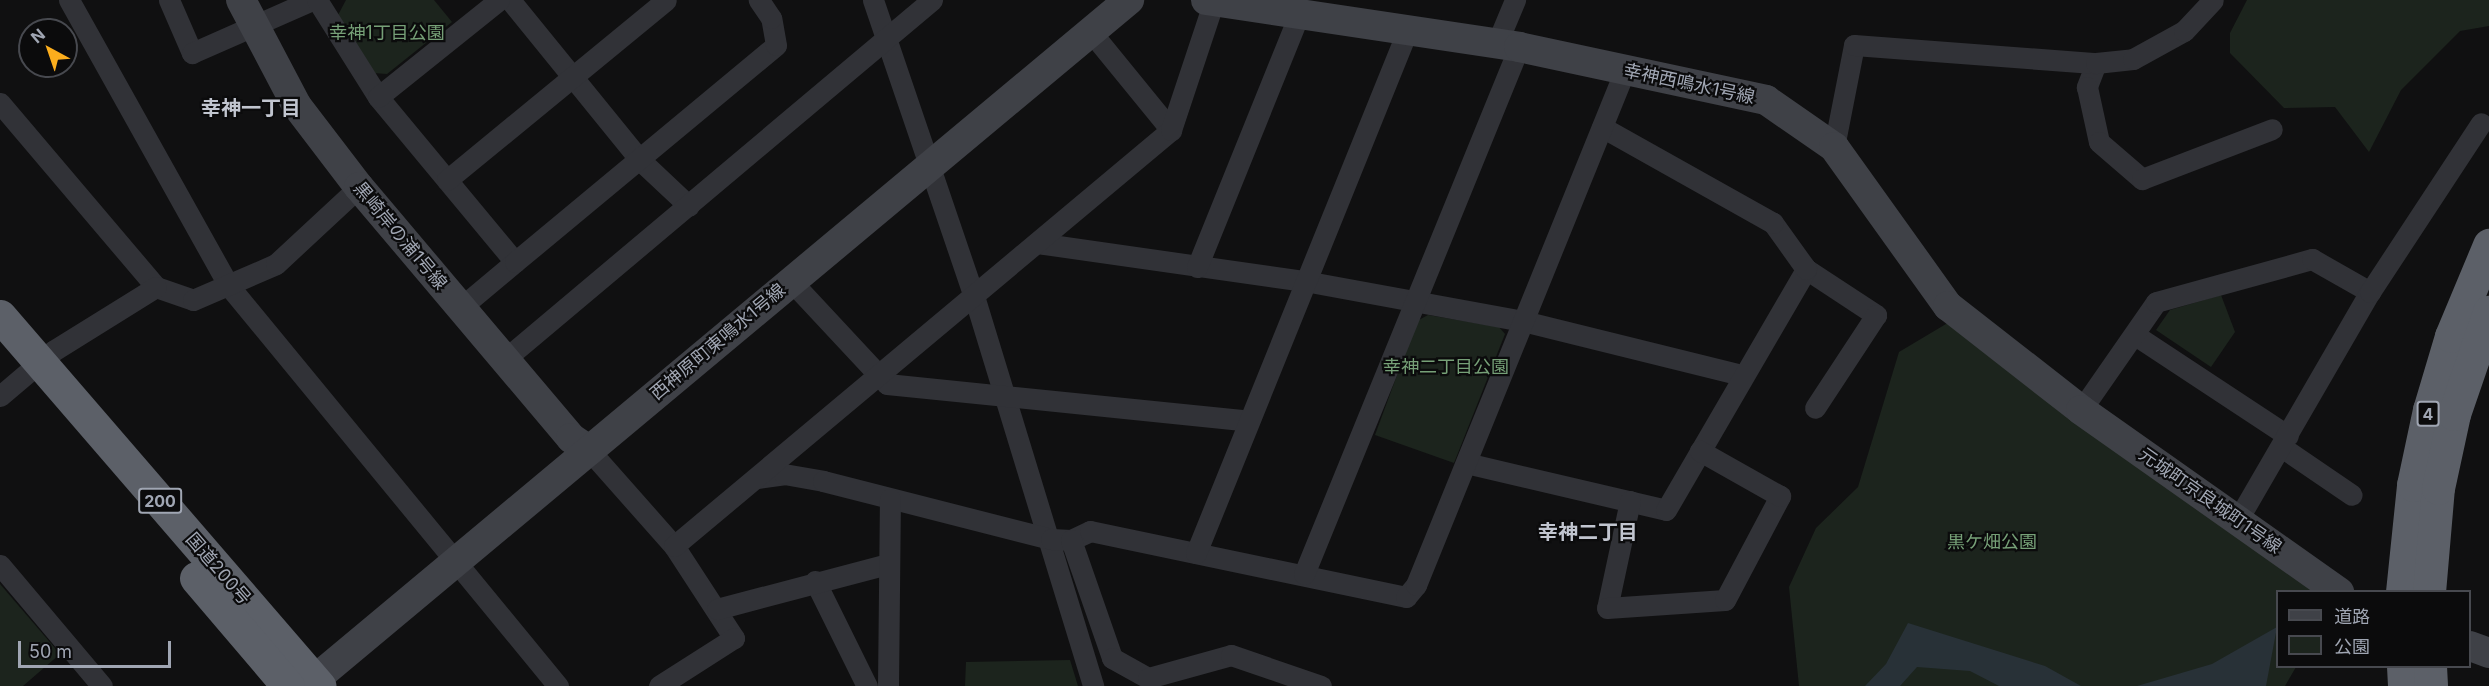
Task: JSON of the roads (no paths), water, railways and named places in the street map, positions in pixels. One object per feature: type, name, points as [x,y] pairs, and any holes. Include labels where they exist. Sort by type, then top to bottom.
[{"type":"highway","name":"4","points":[[2402,590],[2413,485],[2429,410],[2451,336],[2489,246]]},
{"type":"highway","name":"4","points":[[2429,590],[2438,488],[2451,424],[2489,312]]},
{"type":"highway","name":"国道200号","points":[[0,316],[21,377]]},
{"type":"highway","name":"国道200号","points":[[0,347],[21,377],[307,684]]},
{"type":"highway","points":[[2403,668],[2404,686]]},
{"type":"highway","points":[[2430,668],[2431,686]]},
{"type":"street","points":[[69,0],[229,286],[558,686]]},
{"type":"street","points":[[169,0],[192,53],[246,14],[312,0]]},
{"type":"street","points":[[317,0],[378,98],[515,262]]},
{"type":"street","points":[[378,98],[498,0]]},
{"type":"street","points":[[510,0],[640,160],[689,206]]},
{"type":"street","points":[[447,180],[666,0]]},
{"type":"street","points":[[460,308],[776,45],[771,18],[759,0]]},
{"type":"street","points":[[873,0],[931,165],[1006,397],[1061,540],[1112,658],[1148,678],[1231,655],[1321,686]]},
{"type":"street","points":[[505,359],[932,0]]},
{"type":"street","name":"西神原町東鳴水1号線","points":[[307,684],[1129,0]]},
{"type":"street","points":[[1304,574],[1417,302],[1508,45],[1515,0]]},
{"type":"street","points":[[1834,147],[1854,45],[2096,63],[2133,59],[2164,44],[2213,0]]},
{"type":"street","points":[[674,546],[757,478],[876,374],[974,296],[1171,130],[1210,1]]},
{"type":"street","name":"幸神西鳴水1号線","points":[[1210,1],[1406,34],[1508,45],[1766,100],[1834,147],[1948,306],[2081,410]]},
{"type":"street","name":"黒崎岸の浦1号線","points":[[246,14],[297,106],[358,187],[571,438],[589,450]]},
{"type":"street","points":[[1197,267],[1298,17]]},
{"type":"street","points":[[1091,32],[1171,130]]},
{"type":"street","points":[[1196,553],[1249,421],[1310,282],[1406,34]]},
{"type":"street","points":[[2096,63],[2087,87],[2099,142],[2142,179],[2272,129]]},
{"type":"street","points":[[757,478],[784,474],[1061,540],[1090,531],[1406,597],[1466,463],[1625,70]]},
{"type":"street","points":[[0,103],[156,287],[193,300],[276,264],[358,187]]},
{"type":"street","points":[[2237,521],[2285,442],[2370,292],[2481,123]]},
{"type":"street","points":[[1602,127],[1773,223],[1806,269],[1876,315],[1815,408]]},
{"type":"street","points":[[1037,243],[1310,282],[1523,321],[1743,375]]},
{"type":"street","points":[[2081,410],[2156,302],[2312,259],[2370,292]]},
{"type":"street","points":[[1466,463],[1666,510],[1806,269]]},
{"type":"street","points":[[790,281],[887,384],[1249,421]]},
{"type":"street","points":[[21,377],[156,287]]},
{"type":"street","points":[[2134,334],[2285,442],[2352,495]]},
{"type":"street","name":"元城町京良城町1号線","points":[[2081,410],[2338,590]]},
{"type":"street","points":[[589,450],[674,546],[734,638],[659,686]]},
{"type":"street","points":[[1630,501],[1607,608],[1725,600],[1780,496],[1700,451]]},
{"type":"street","points":[[888,686],[887,564],[890,499]]},
{"type":"street","points":[[1061,540],[1093,686]]},
{"type":"street","points":[[717,609],[815,581],[887,564]]},
{"type":"street","points":[[0,565],[102,686]]},
{"type":"street","points":[[815,581],[867,686]]},
{"type":"street","points":[[2471,647],[2489,653]]},
{"type":"district","name":"幸神一丁目","points":[[251,108]]},
{"type":"district","name":"幸神二丁目","points":[[1588,532]]},
{"type":"park label","name":"幸神1丁目公園","points":[[387,33]]},
{"type":"park label","name":"幸神二丁目公園","points":[[1446,367]]},
{"type":"park label","name":"黒ケ畑公園","points":[[1992,542]]}]
